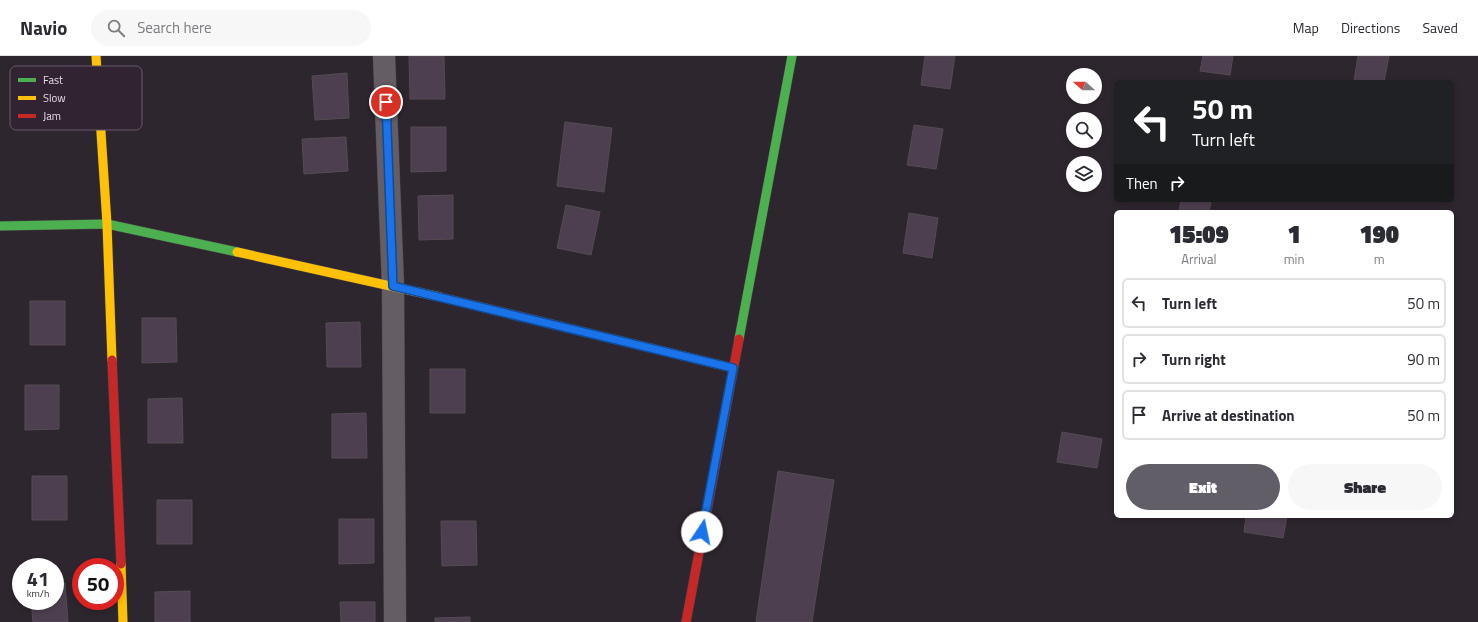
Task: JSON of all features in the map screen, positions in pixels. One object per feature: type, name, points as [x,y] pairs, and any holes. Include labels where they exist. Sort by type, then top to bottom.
[{"type":"street","points":[[96,56],[97,66]]},
{"type":"street","points":[[384,56],[393,286],[395,622]]},
{"type":"street","points":[[686,622],[792,56]]},
{"type":"street","points":[[101,130],[107,224],[123,622]]},
{"type":"street","points":[[0,226],[107,224],[393,286],[733,368]]},
{"type":"building","points":[[409,56],[444,56],[445,99],[410,99]]},
{"type":"building","points":[[925,56],[955,56],[950,89],[921,85]]},
{"type":"building","points":[[1203,56],[1233,56],[1230,75],[1200,71]]},
{"type":"building","points":[[1358,56],[1389,56],[1384,80],[1354,80]]},
{"type":"building","points":[[347,73],[349,118],[315,120],[312,76]]},
{"type":"building","points":[[565,122],[612,128],[604,192],[557,186]]},
{"type":"building","points":[[914,125],[943,129],[936,169],[907,165]]},
{"type":"building","points":[[411,127],[446,127],[446,171],[411,172]]},
{"type":"building","points":[[346,137],[348,171],[304,174],[302,139]]},
{"type":"building","points":[[453,195],[453,239],[419,240],[418,196]]},
{"type":"building","points":[[1181,202],[1211,202],[1209,210],[1179,210]]},
{"type":"building","points":[[566,205],[600,212],[591,255],[557,248]]},
{"type":"building","points":[[909,213],[938,218],[932,258],[903,253]]},
{"type":"building","points":[[30,301],[65,301],[65,345],[30,345]]},
{"type":"building","points":[[142,318],[176,318],[177,362],[142,363]]},
{"type":"building","points":[[360,322],[361,367],[327,367],[326,323]]},
{"type":"building","points":[[430,369],[465,369],[465,413],[430,413]]},
{"type":"building","points":[[25,385],[59,385],[59,429],[25,430]]},
{"type":"building","points":[[182,398],[183,443],[148,443],[148,399]]},
{"type":"building","points":[[366,413],[367,458],[332,458],[332,414]]},
{"type":"building","points":[[1062,432],[1102,439],[1097,468],[1057,462]]},
{"type":"building","points":[[778,471],[834,480],[812,622],[756,622]]},
{"type":"building","points":[[32,476],[67,476],[67,520],[32,520]]},
{"type":"building","points":[[157,500],[192,500],[192,544],[157,544]]},
{"type":"building","points":[[1246,518],[1287,518],[1283,538],[1244,532]]},
{"type":"building","points":[[339,519],[374,519],[374,563],[339,564]]},
{"type":"building","points":[[441,521],[476,521],[477,565],[442,566]]},
{"type":"building","points":[[65,583],[68,622],[33,622],[32,610],[64,610]]},
{"type":"building","points":[[190,591],[190,622],[155,622],[155,592]]},
{"type":"building","points":[[340,602],[375,602],[375,622],[341,622]]},
{"type":"building","points":[[470,617],[470,622],[435,622],[435,618]]},
{"type":"traffic: fast","points":[[739,339],[792,56]]},
{"type":"traffic: fast","points":[[0,226],[107,224],[237,252]]},
{"type":"traffic: slow","points":[[96,56],[97,66]]},
{"type":"traffic: slow","points":[[101,130],[107,224],[112,360]]},
{"type":"traffic: slow","points":[[237,252],[440,297]]},
{"type":"traffic: slow","points":[[609,338],[733,368]]},
{"type":"traffic: slow","points":[[123,610],[123,622]]},
{"type":"traffic: jam","points":[[440,297],[609,338]]},
{"type":"traffic: jam","points":[[686,622],[739,339]]},
{"type":"traffic: jam","points":[[112,360],[121,558]]},
{"type":"route","points":[[386,102],[393,286],[733,368],[702,532]]}]
